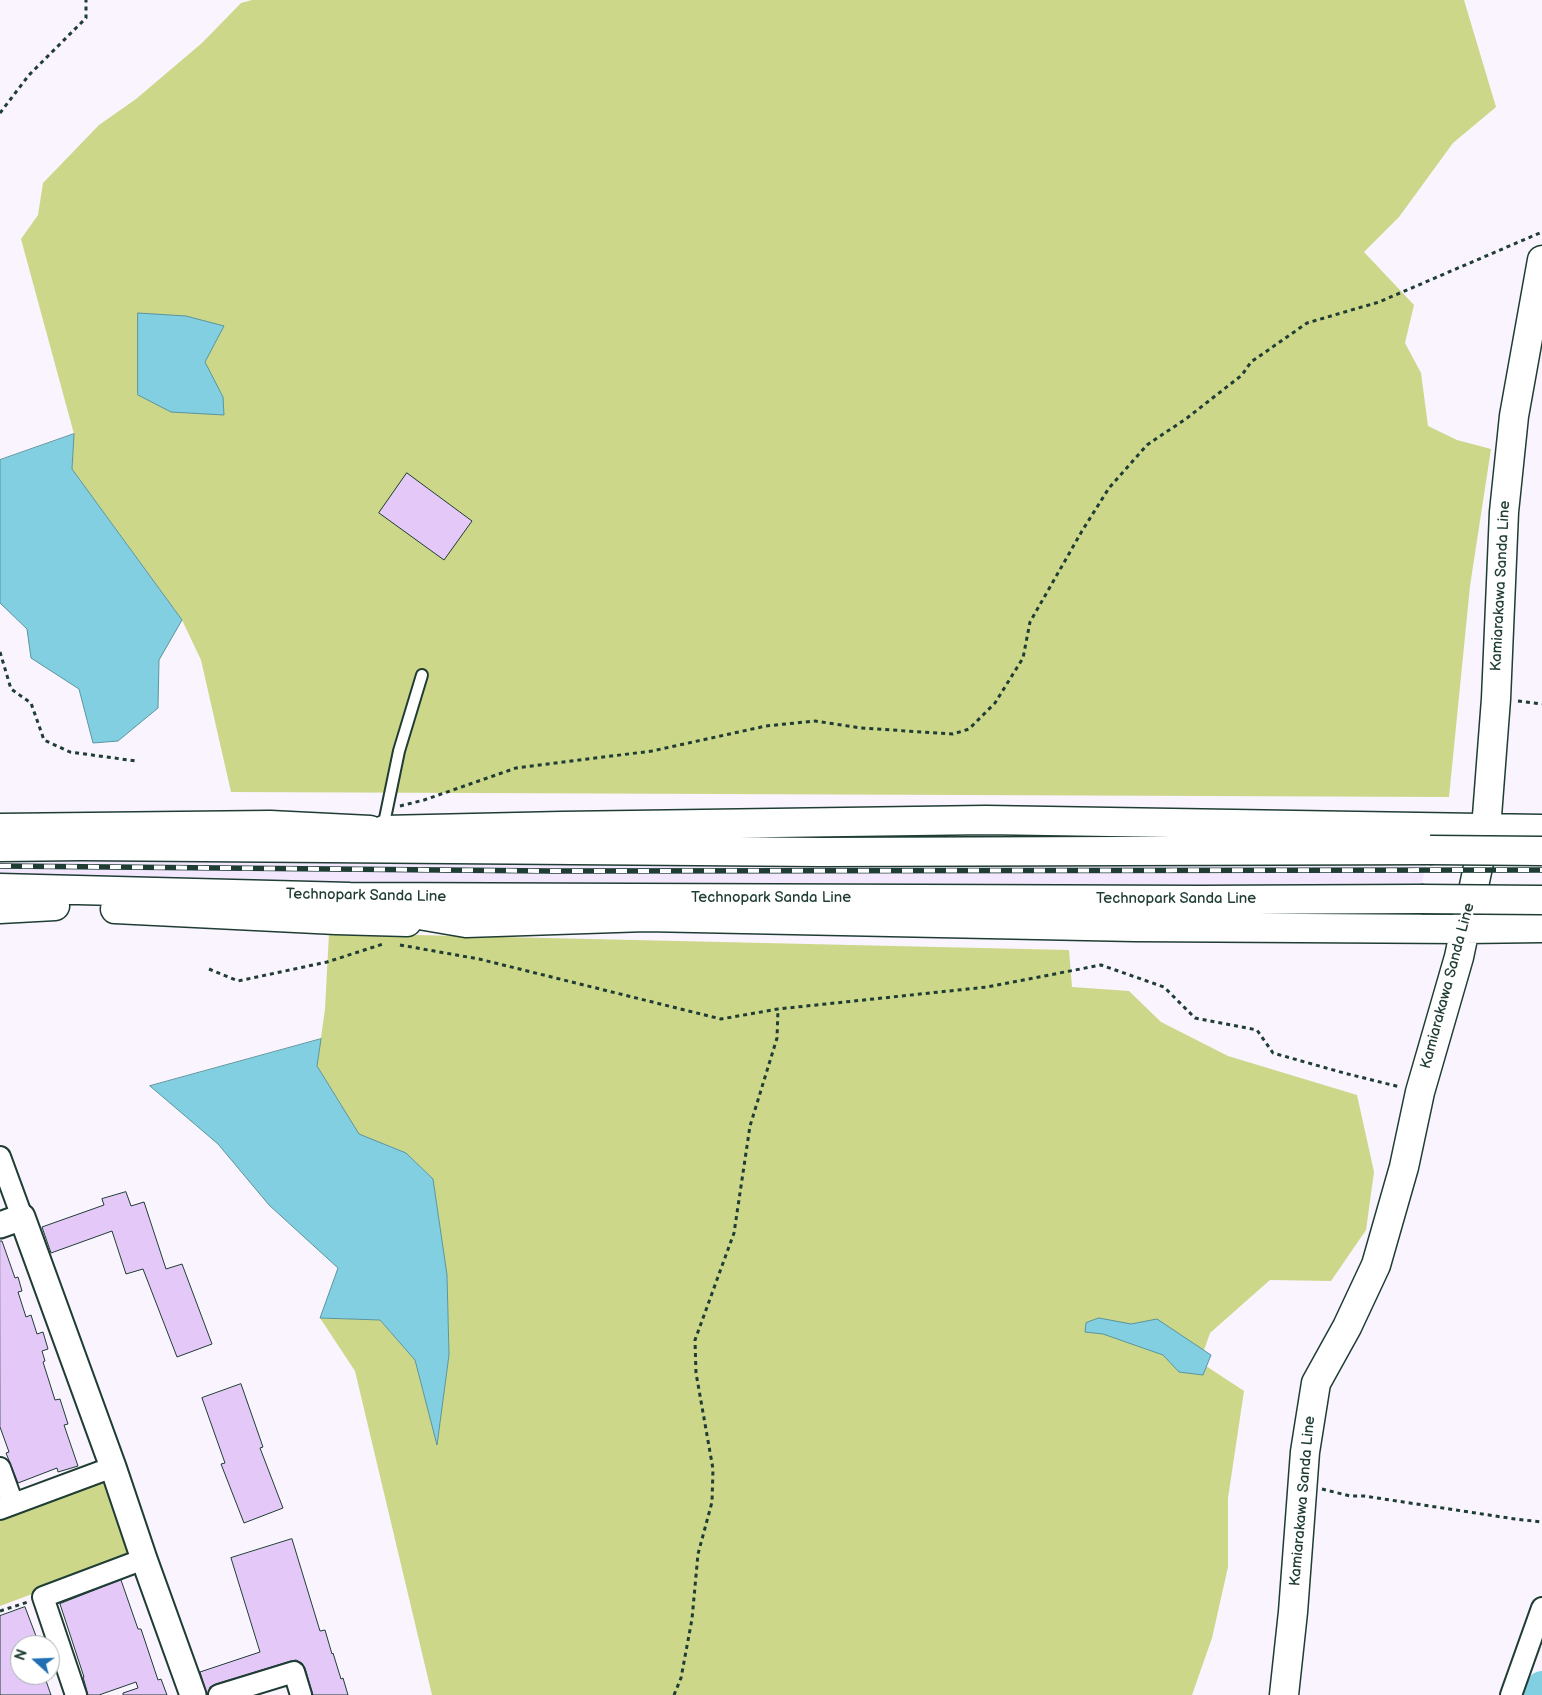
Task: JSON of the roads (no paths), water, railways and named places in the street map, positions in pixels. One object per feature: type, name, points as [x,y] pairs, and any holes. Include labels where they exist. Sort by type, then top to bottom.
[{"type":"main road","name":"Kamiarakawa Sanda Line","points":[[1284,1695],[1293,1612],[1304,1452],[1316,1382],[1348,1327],[1376,1264],[1404,1167],[1420,1092],[1459,957],[1486,829],[1496,699],[1505,502],[1514,416],[1542,260]]},
{"type":"main road","points":[[0,828],[379,824],[562,826],[986,820],[1542,829]]},
{"type":"main road","points":[[132,846],[379,824]]},
{"type":"main road","points":[[0,847],[132,846],[810,852],[1542,851]]},
{"type":"main road","name":"Technopark Sanda Line","points":[[0,888],[350,896],[1542,900]]},
{"type":"main road","points":[[350,896],[390,911],[466,923]]},
{"type":"main road","points":[[0,909],[53,906],[384,932],[466,923],[646,917],[1135,927],[1542,928]]},
{"type":"street","points":[[0,1157],[11,1221],[113,1467],[193,1695]]},
{"type":"street","points":[[0,1468],[7,1506],[113,1467]]},
{"type":"street","points":[[76,1695],[43,1597],[144,1559]]},
{"type":"street","points":[[1511,1695],[1542,1608]]},
{"type":"street","points":[[219,1695],[294,1672],[301,1695]]},
{"type":"lane","points":[[379,824],[422,674]]},
{"type":"water","points":[[138,313],[186,316],[224,326],[205,362],[223,397],[224,415],[171,412],[138,395]]},
{"type":"water","points":[[74,434],[72,469],[182,620],[159,660],[158,708],[118,741],[93,743],[79,689],[31,658],[27,629],[0,603],[0,460]]},
{"type":"water","points":[[321,1039],[317,1066],[359,1134],[406,1153],[433,1179],[447,1275],[449,1355],[437,1445],[415,1360],[380,1320],[320,1318],[338,1268],[269,1205],[218,1144],[150,1086]]},
{"type":"water","points":[[1099,1318],[1131,1324],[1157,1319],[1211,1355],[1203,1375],[1179,1372],[1163,1355],[1103,1334],[1085,1332],[1086,1323]]},
{"type":"waterway","points":[[1538,1695],[1542,1686]]},
{"type":"railway","points":[[0,866],[551,871],[1542,870]]}]
